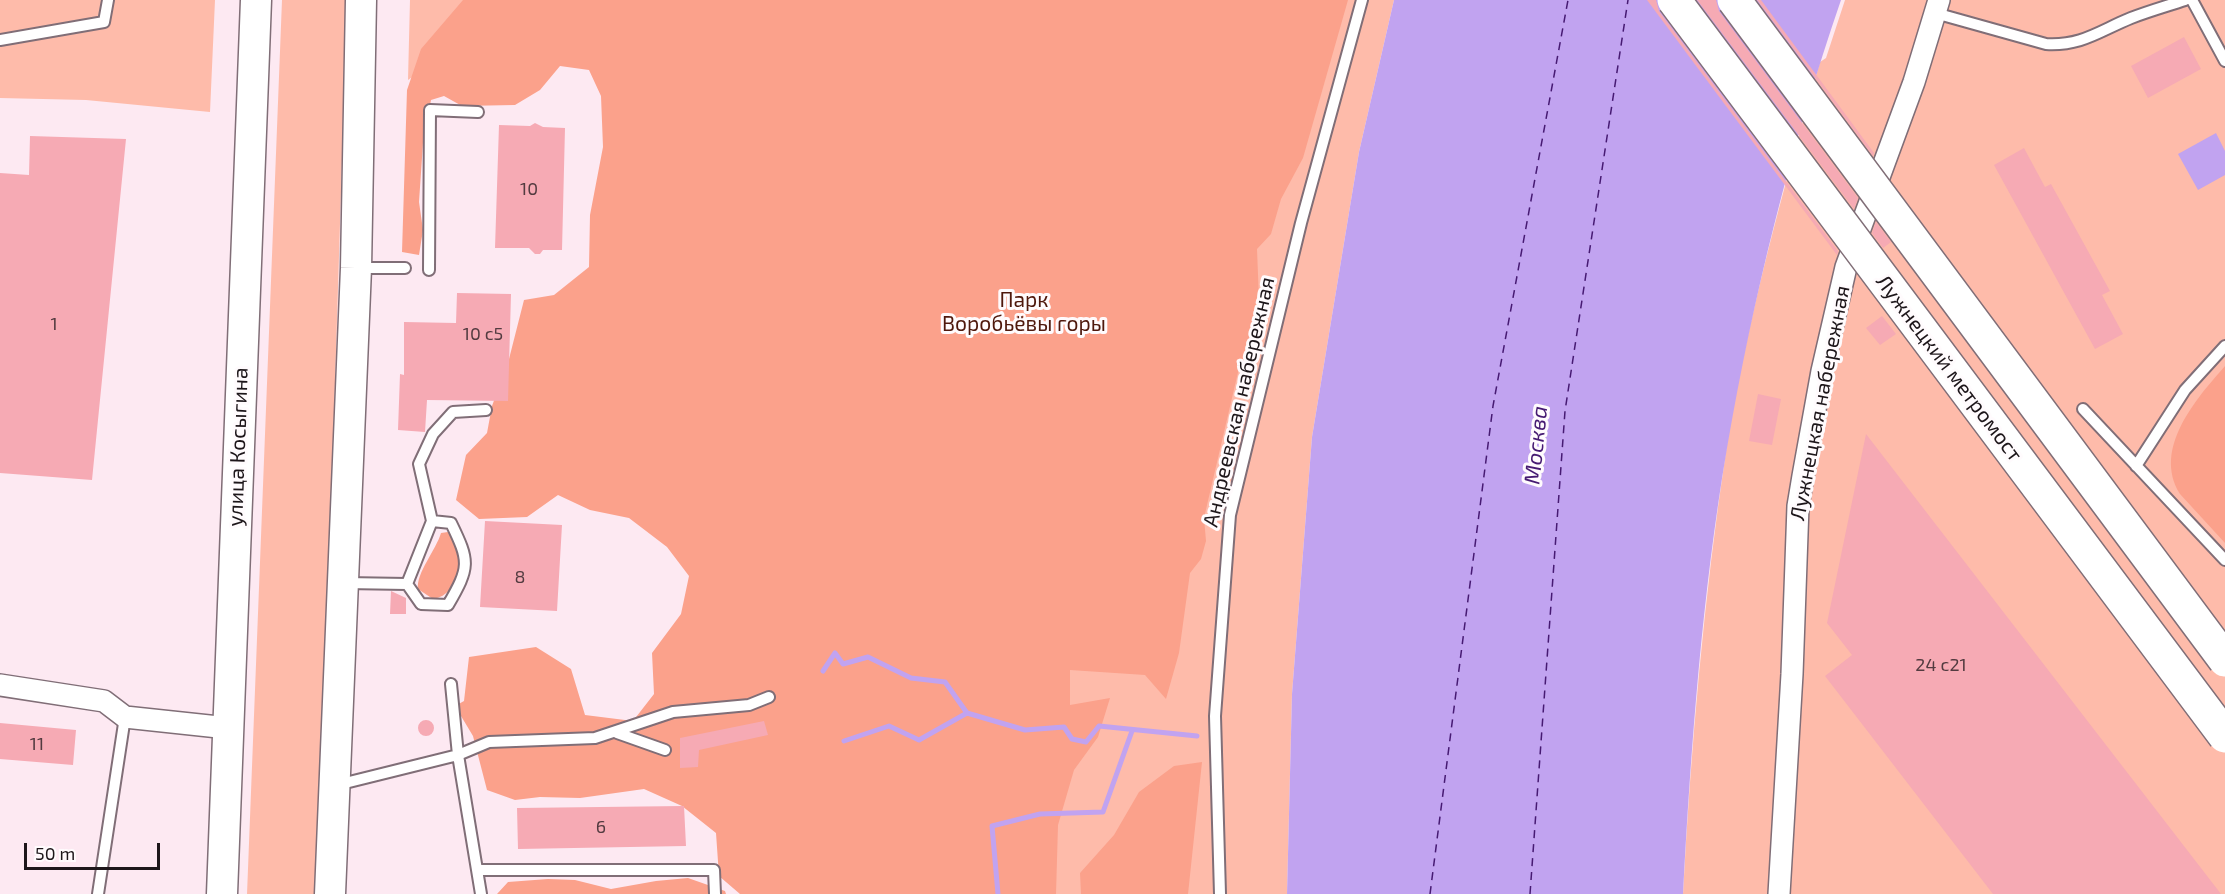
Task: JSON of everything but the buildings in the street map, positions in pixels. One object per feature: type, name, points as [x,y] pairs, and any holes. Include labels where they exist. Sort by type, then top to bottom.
[{"type":"main road","name":"улица Косыгина","points":[[222,894],[256,0]]},
{"type":"main road","points":[[330,894],[356,268],[361,0]]},
{"type":"main road","name":"Лужнецкий метромост","points":[[1674,0],[2225,736]]},
{"type":"main road","points":[[1734,0],[2225,660]]},
{"type":"street","name":"Лужнецкая набережная","points":[[1779,894],[1792,674],[1798,506],[1803,476],[1822,371],[1846,267],[1906,104],[1937,6]]},
{"type":"street","points":[[0,685],[104,701],[125,717],[228,728]]},
{"type":"lane","points":[[0,40],[104,22],[108,0]]},
{"type":"lane","name":"Андреевская набережная","points":[[1220,894],[1215,716],[1230,516],[1301,223],[1362,0]]},
{"type":"lane","points":[[1937,6],[2046,44],[2064,45],[2077,43],[2132,18],[2185,0]]},
{"type":"lane","points":[[2192,0],[2225,61]]},
{"type":"lane","points":[[429,270],[430,111],[478,112]]},
{"type":"lane","points":[[356,268],[405,268]]},
{"type":"lane","points":[[2136,466],[2185,390],[2225,346]]},
{"type":"lane","points":[[2083,409],[2225,560]]},
{"type":"lane","points":[[407,584],[432,521],[419,464],[433,435],[453,412],[486,411]]},
{"type":"lane","points":[[407,584],[421,604],[448,604],[465,576],[465,552],[451,523],[432,521]]},
{"type":"lane","points":[[342,583],[407,584]]},
{"type":"lane","points":[[451,684],[458,755],[481,894]]},
{"type":"lane","points":[[334,786],[458,755],[489,742],[595,738],[617,733],[673,712],[749,705],[769,697]]},
{"type":"lane","points":[[98,894],[125,717]]},
{"type":"lane","points":[[617,733],[665,750]]},
{"type":"lane","points":[[478,870],[714,870],[715,894]]},
{"type":"green space","points":[[0,0],[215,0],[210,112],[86,100],[0,98]]},
{"type":"green space","points":[[282,0],[347,0],[319,894],[247,894]]},
{"type":"green space","points":[[410,0],[524,0],[408,80]]},
{"type":"green space","name":"Парк Воробьёвы горы","points":[[463,0],[1348,0],[1303,158],[1281,199],[1271,234],[1257,249],[1259,300],[1257,332],[1239,368],[1204,518],[1206,541],[1201,559],[1190,573],[1179,653],[1166,699],[1145,675],[1070,670],[1070,705],[1110,698],[1098,737],[1074,770],[1058,825],[1056,894],[740,894],[719,876],[716,833],[682,806],[644,789],[580,798],[540,797],[515,800],[487,790],[473,736],[455,706],[464,701],[469,657],[536,647],[571,669],[585,715],[633,721],[654,694],[652,653],[681,614],[689,576],[667,547],[629,518],[590,510],[558,495],[527,517],[479,519],[456,500],[466,455],[487,433],[492,406],[509,359],[524,300],[554,295],[589,267],[590,215],[603,147],[601,96],[589,70],[560,66],[540,90],[515,105],[462,106],[444,96],[431,100],[423,143],[419,202],[423,230],[419,255],[402,252],[407,90],[421,49]]},
{"type":"green space","name":"Парк Воробьёвы горы","points":[[717,0],[1394,0],[1359,152],[1312,437],[1292,694],[1287,894],[808,894]]},
{"type":"green space","points":[[1845,0],[2225,0],[2225,894],[1683,894],[1694,727],[1705,616],[1726,451],[1744,353],[1767,255],[1820,62],[1826,58]]},
{"type":"green space","points":[[2225,366],[2225,543],[2180,494],[2173,477],[2171,460],[2174,442],[2181,425]]},
{"type":"green space","points":[[448,532],[457,550],[458,571],[450,589],[443,596],[433,599],[418,589],[418,583],[441,533]]},
{"type":"green space","points":[[1202,762],[1188,894],[1081,894],[1080,873],[1114,835],[1139,792],[1174,766]]},
{"type":"green space","points":[[688,878],[725,891],[726,894],[497,894],[508,882],[548,879],[575,880],[611,889]]},
{"type":"water","name":"Москва","points":[[1394,0],[1841,0],[1806,110],[1775,221],[1737,391],[1718,503],[1704,614],[1683,894],[1287,894],[1292,694],[1312,437],[1359,152]]},
{"type":"water","points":[[2216,133],[2225,151],[2225,175],[2198,190],[2178,154]]},
{"type":"waterway","points":[[823,671],[835,653],[843,664],[868,657],[911,678],[945,682],[967,713]]},
{"type":"waterway","points":[[844,741],[889,726],[919,740],[967,713],[1025,730],[1064,727],[1072,739],[1086,742],[1099,726],[1197,736]]},
{"type":"waterway","points":[[998,894],[992,826],[1040,814],[1103,812],[1132,731]]},
{"type":"ferry route","points":[[1430,894],[1493,406],[1568,0]]},
{"type":"ferry route","points":[[1530,894],[1565,411],[1628,0]]}]
